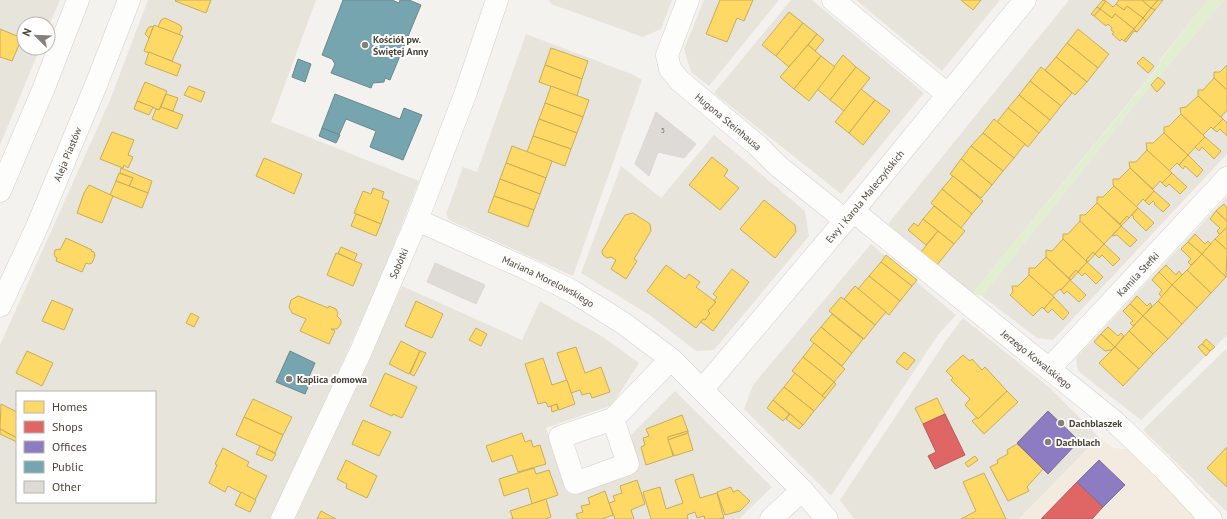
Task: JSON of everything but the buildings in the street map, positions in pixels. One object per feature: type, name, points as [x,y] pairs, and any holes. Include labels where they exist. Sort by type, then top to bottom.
[{"type":"street","points":[[0,191],[43,90],[78,0]]},
{"type":"street","name":"Aleja Piastów","points":[[0,306],[37,225],[96,85],[129,0]]},
{"type":"street","name":"Sobótki","points":[[282,519],[361,351],[417,220],[466,92],[498,0]]},
{"type":"street","name":"Hugona Steinhausa","points":[[688,0],[667,56],[670,69],[680,81],[757,145],[778,166],[849,215]]},
{"type":"street","points":[[833,0],[947,94]]},
{"type":"street","name":"Ewy i Karola Maleczyńskich","points":[[702,390],[849,215],[1025,0]]},
{"type":"street","name":"Kamila Stefki","points":[[1049,369],[1227,178]]},
{"type":"street","name":"Jerzego Kowalskiego","points":[[849,215],[1049,369],[1115,422],[1162,467],[1211,519]]},
{"type":"street","name":"Mariana Morelowskiego","points":[[417,220],[527,269],[572,291],[623,323],[671,359],[802,490],[827,519]]},
{"type":"street","points":[[613,419],[671,359]]},
{"type":"street","points":[[771,519],[802,490]]},
{"type":"shaded area","points":[[0,0],[60,0],[53,16],[16,16],[16,56],[37,56],[0,145]]},
{"type":"shaded area","points":[[148,0],[316,0],[271,122],[419,181],[379,282],[271,519],[0,519],[0,345],[110,100]]},
{"type":"shaded area","points":[[549,0],[672,0],[661,29],[643,37],[551,4]]},
{"type":"shaded area","points":[[704,0],[779,0],[709,86],[691,72],[684,49]]},
{"type":"shaded area","points":[[791,0],[812,0],[924,93],[841,194],[714,93]]},
{"type":"shaded area","points":[[856,0],[1000,0],[942,71]]},
{"type":"shaded area","points":[[1069,0],[1208,0],[1159,61],[1161,63],[972,294],[888,224]]},
{"type":"shaded area","points":[[1224,0],[1227,0],[1227,154],[1053,340],[1037,338],[982,296],[1134,106]]},
{"type":"shaded area","points":[[526,34],[634,75],[642,80],[573,276],[449,220],[446,214],[463,167],[477,172]]},
{"type":"shaded area","points":[[714,135],[805,211],[809,236],[714,350],[696,351],[651,316],[581,273],[621,166],[661,198]]},
{"type":"shaded area","points":[[1227,197],[1227,335],[1141,420],[1078,371],[1076,358]]},
{"type":"shaded area","points":[[871,244],[956,315],[938,335],[831,496],[744,409],[753,385]]},
{"type":"shaded area","points":[[402,286],[522,340],[540,301],[603,337],[639,363],[612,405],[546,428],[569,494],[634,472],[625,441],[675,391],[772,487],[739,519],[295,519]]},
{"type":"shaded area","points":[[963,318],[1050,388],[1099,437],[1019,519],[854,519],[840,500],[947,339]]},
{"type":"shaded area","points":[[1227,348],[1227,512],[1143,430]]},
{"type":"shaded area","points":[[1099,437],[1113,448],[1127,449],[1197,519],[1019,519]]},
{"type":"green space","points":[[1208,0],[1224,0],[1134,106],[982,296],[972,294],[1161,64],[1159,62]]},
{"type":"place","name":"Kościół pw. Świętej Anny","points":[[365,45]]},
{"type":"place","name":"Kaplica domowa","points":[[289,379]]},
{"type":"place","name":"Dachblaszek","points":[[1061,423]]},
{"type":"place","name":"Dachblach","points":[[1048,442]]}]
